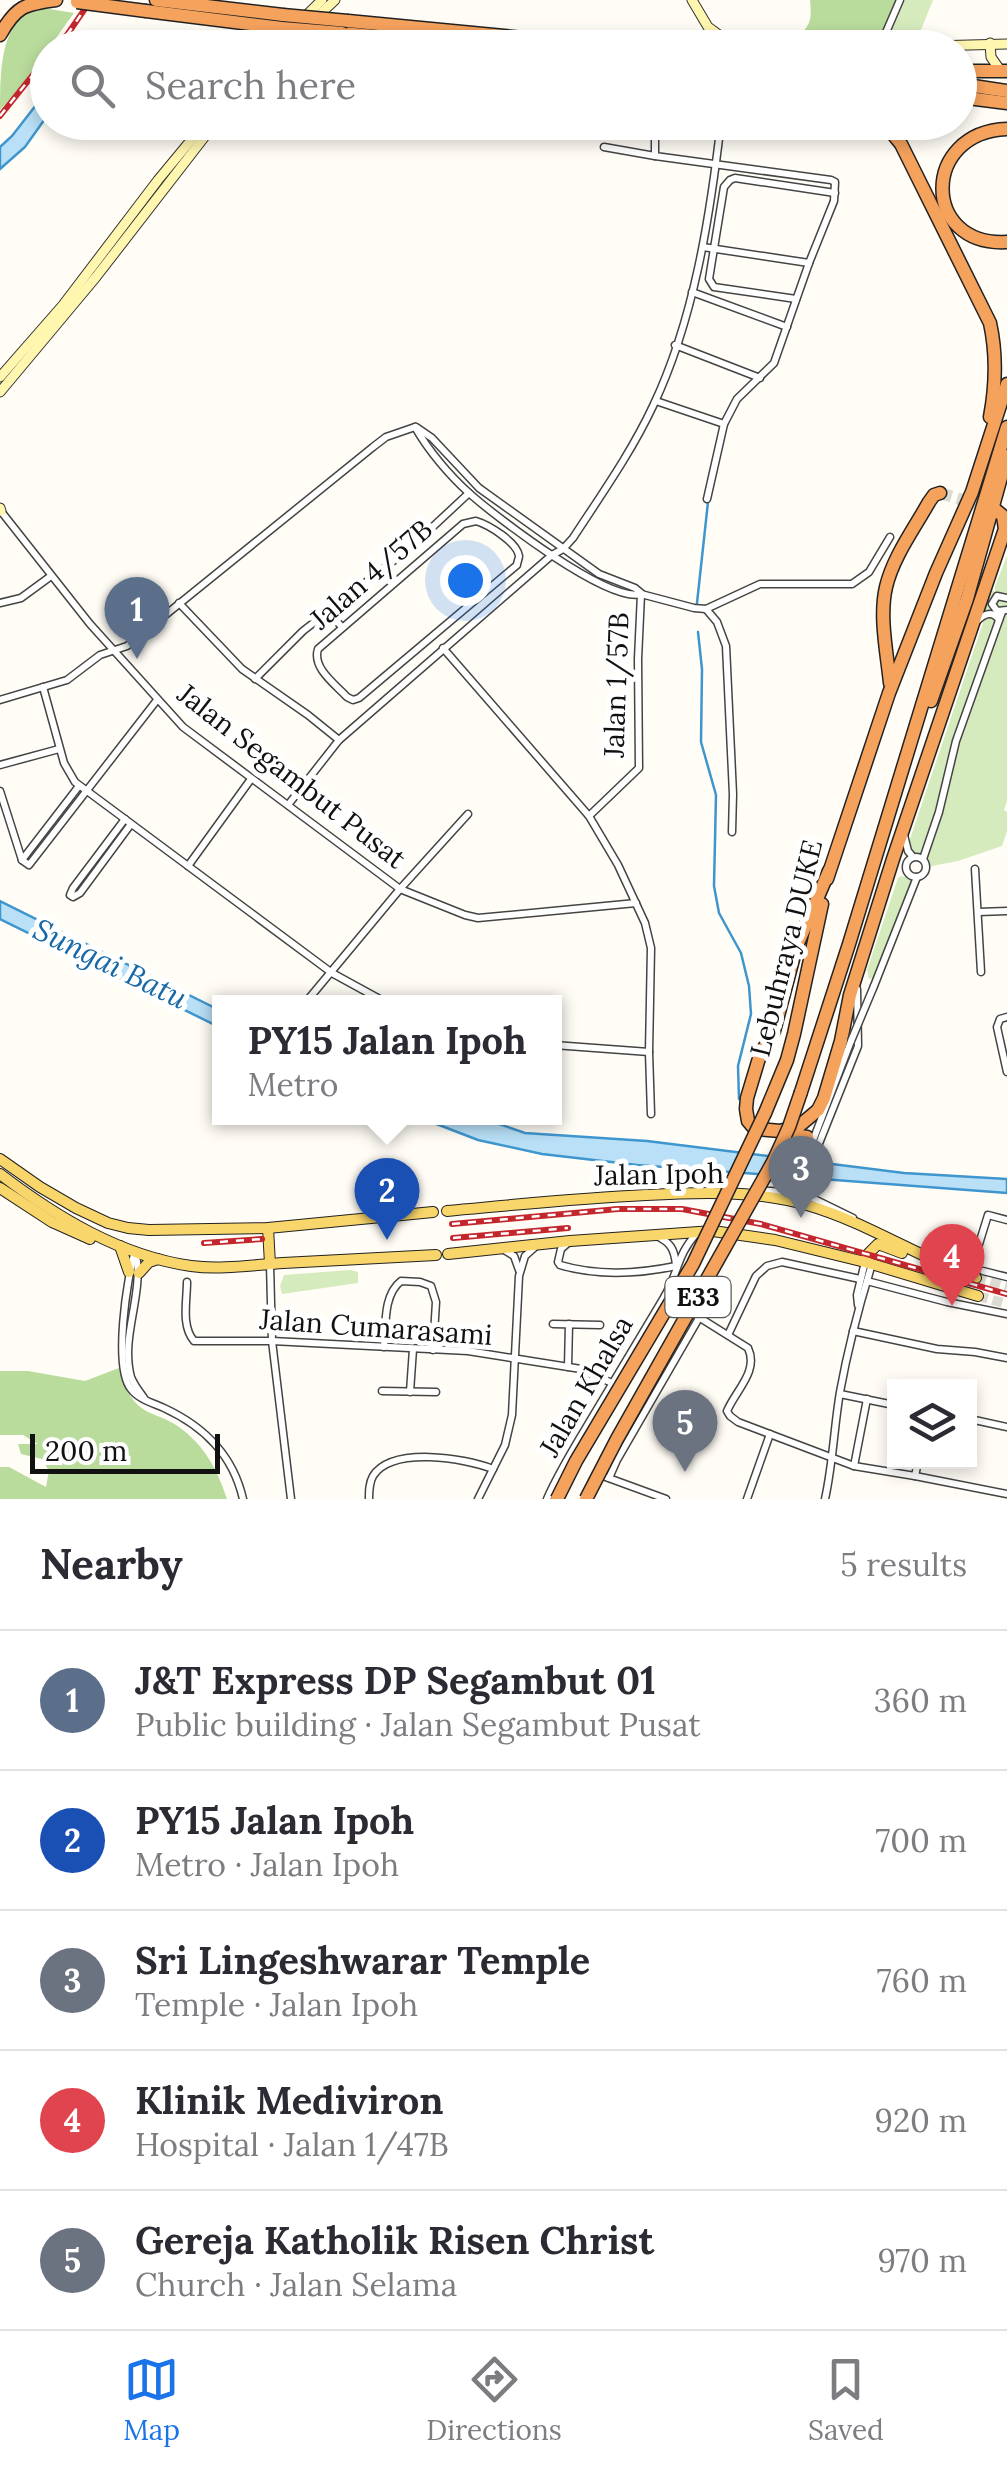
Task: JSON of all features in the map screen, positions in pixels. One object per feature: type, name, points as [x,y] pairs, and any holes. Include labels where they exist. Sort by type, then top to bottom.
[{"type":"highway","points":[[0,35],[24,6],[55,0],[385,30]]},
{"type":"highway","points":[[156,0],[282,22]]},
{"type":"highway","points":[[345,27],[368,30]]},
{"type":"highway","points":[[980,71],[1005,71]]},
{"type":"highway","points":[[977,86],[1007,90]]},
{"type":"highway","points":[[977,99],[1007,103]]},
{"type":"highway","points":[[977,136],[1007,129]]},
{"type":"highway","points":[[898,140],[990,323],[994,390],[972,492]]},
{"type":"highway","points":[[969,140],[954,152],[942,180],[947,212],[956,224],[977,238],[1007,242]]},
{"type":"highway","name":"Lebuhraya DUKE","points":[[557,1499],[693,1264],[779,1078],[794,1034],[828,872],[891,689],[972,492],[1007,384]]},
{"type":"highway","name":"Lebuhraya DUKE","points":[[587,1499],[773,1162],[789,1126],[849,944],[1007,427]]},
{"type":"highway","points":[[932,744],[1005,462]]},
{"type":"highway","points":[[891,689],[883,608],[886,586],[894,563],[929,502],[940,493]]},
{"type":"highway","points":[[753,1127],[772,1132],[799,1126],[818,1110],[824,1098],[850,994],[1006,525],[997,510]]},
{"type":"highway","points":[[897,785],[967,599]]},
{"type":"highway","points":[[868,880],[884,852],[904,829]]},
{"type":"highway","points":[[813,1150],[805,1136],[765,1134],[753,1127],[746,1104],[758,1063],[774,1030],[796,948],[828,872]]},
{"type":"highway","points":[[799,1126],[815,1110],[835,1048],[849,944]]},
{"type":"main road","points":[[291,30],[322,0]]},
{"type":"main road","points":[[303,30],[334,0]]},
{"type":"main road","points":[[692,0],[712,30]]},
{"type":"main road","points":[[977,43],[1007,44]]},
{"type":"main road","points":[[990,43],[991,57],[997,68],[1005,71]]},
{"type":"main road","points":[[980,71],[991,57]]},
{"type":"main road","points":[[0,377],[63,305],[191,140]]},
{"type":"main road","points":[[0,392],[90,285],[202,140]]},
{"type":"main road","points":[[0,1159],[93,1217],[118,1226],[150,1230],[268,1228],[433,1212]]},
{"type":"main road","points":[[0,1174],[58,1215],[120,1246],[197,1266],[436,1254]]},
{"type":"main road","points":[[0,1188],[31,1210],[75,1232],[120,1246]]},
{"type":"main road","name":"Jalan Ipoh","points":[[447,1211],[595,1197],[717,1193],[778,1198],[810,1206],[875,1232],[927,1259],[979,1275]]},
{"type":"main road","points":[[118,1226],[131,1238],[136,1251]]},
{"type":"main road","points":[[136,1251],[147,1236],[166,1228]]},
{"type":"main road","points":[[268,1228],[270,1264]]},
{"type":"main road","name":"Jalan Ipoh","points":[[448,1254],[713,1230],[775,1240],[869,1263],[978,1296]]},
{"type":"main road","points":[[869,1263],[867,1255],[878,1244],[927,1259]]},
{"type":"main road","points":[[120,1246],[134,1272],[159,1258]]},
{"type":"street","points":[[887,30],[900,0]]},
{"type":"street","points":[[655,140],[656,156]]},
{"type":"street","points":[[288,805],[339,740],[473,622],[564,549],[629,452],[656,401],[692,292],[704,248],[719,140]]},
{"type":"street","points":[[604,147],[835,182],[834,201],[774,363],[737,399],[724,424],[708,499]]},
{"type":"street","points":[[796,299],[714,287],[710,279],[724,187],[736,178],[834,193]]},
{"type":"street","points":[[704,248],[808,263]]},
{"type":"street","points":[[692,292],[788,327]]},
{"type":"street","points":[[676,346],[760,378]]},
{"type":"street","points":[[656,401],[724,424]]},
{"type":"street","points":[[415,426],[432,438],[479,488],[599,574],[642,594]]},
{"type":"street","points":[[415,426],[424,442],[469,492],[552,556],[597,582],[634,596],[642,594],[706,609],[760,584],[852,584],[869,572],[890,537]]},
{"type":"street","points":[[0,700],[73,678],[100,656],[127,646],[372,447],[415,426]]},
{"type":"street","points":[[256,679],[303,631],[410,548],[469,492]]},
{"type":"street","name":"Jalan Segambut Pusat","points":[[1,515],[183,727],[400,888],[478,918],[636,904]]},
{"type":"street","name":"Jalan 4/57B","points":[[476,521],[500,533],[519,554],[516,565],[384,678],[359,698],[347,697],[317,664],[318,649],[420,560],[463,524],[476,521]]},
{"type":"street","points":[[410,548],[420,560]]},
{"type":"street","points":[[0,603],[21,598],[51,576]]},
{"type":"street","points":[[990,578],[1003,596],[992,602],[1001,614]]},
{"type":"street","name":"Jalan 1/57B","points":[[588,816],[639,768],[642,594]]},
{"type":"street","points":[[178,603],[232,661],[339,740]]},
{"type":"street","points":[[706,609],[717,622],[726,646],[732,832]]},
{"type":"street","points":[[462,610],[473,622]]},
{"type":"street","points":[[329,613],[342,628]]},
{"type":"street","points":[[974,624],[985,614],[1001,614]]},
{"type":"street","points":[[717,1193],[790,1192],[800,1187],[851,1041],[917,877],[926,868],[922,859],[939,812],[956,741],[1001,614]]},
{"type":"street","points":[[424,644],[434,656]]},
{"type":"street","points":[[443,648],[588,816],[618,864],[645,923],[651,948],[652,1114]]},
{"type":"street","points":[[384,678],[394,691]]},
{"type":"street","points":[[43,687],[59,749],[71,776],[83,788],[332,973],[371,995]]},
{"type":"street","points":[[0,791],[22,860],[157,700]]},
{"type":"street","points":[[0,765],[59,749]]},
{"type":"street","points":[[188,866],[251,779]]},
{"type":"street","points":[[312,995],[400,888],[468,814]]},
{"type":"street","points":[[128,822],[80,893],[74,898],[70,895],[72,888],[128,822]]},
{"type":"street","points":[[904,829],[913,858]]},
{"type":"street","points":[[908,874],[906,864],[913,858],[922,859]]},
{"type":"street","points":[[975,870],[981,972]]},
{"type":"street","points":[[883,892],[900,873],[917,877]]},
{"type":"street","points":[[978,912],[1007,911]]},
{"type":"street","points":[[813,1150],[858,1046],[856,997],[862,962]]},
{"type":"street","points":[[1007,1016],[1000,1019],[997,1027],[1007,1072]]},
{"type":"street","points":[[562,1046],[649,1052]]},
{"type":"street","points":[[800,1187],[810,1197],[875,1232]]},
{"type":"street","points":[[975,1256],[988,1216],[1007,1220]]},
{"type":"street","name":"Jalan Khalsa","points":[[547,1499],[665,1296],[687,1243],[698,1231]]},
{"type":"street","points":[[653,1234],[668,1242],[676,1266]]},
{"type":"street","points":[[587,1499],[617,1460],[735,1241],[746,1235]]},
{"type":"street","name":"Jalan Khalsa","points":[[570,1241],[558,1262],[567,1268],[616,1273],[676,1266]]},
{"type":"street","points":[[519,1276],[524,1256],[543,1244]]},
{"type":"street","points":[[478,1499],[505,1445],[510,1426],[519,1276],[514,1256],[499,1248]]},
{"type":"street","points":[[136,1251],[122,1346],[132,1391],[192,1423],[213,1440],[233,1468],[242,1499]]},
{"type":"street","points":[[1007,1314],[782,1262],[756,1276],[728,1335],[748,1348],[752,1359],[747,1376],[728,1406],[728,1414],[738,1422],[854,1466],[1007,1494]]},
{"type":"street","points":[[825,1499],[857,1295],[869,1263]]},
{"type":"street","points":[[270,1264],[272,1342],[292,1499]]},
{"type":"street","points":[[979,1275],[1007,1277]]},
{"type":"street","points":[[384,1347],[393,1288],[401,1281],[420,1282],[431,1286],[436,1302],[432,1350]]},
{"type":"street","name":"Jalan Cumarasami","points":[[187,1282],[186,1325],[194,1340],[468,1351],[588,1371],[612,1383]]},
{"type":"street","name":"Jalan Khalsa","points":[[665,1296],[728,1335]]},
{"type":"street","points":[[553,1324],[600,1325]]},
{"type":"street","points":[[568,1367],[570,1324]]},
{"type":"street","points":[[853,1331],[937,1349],[1007,1358]]},
{"type":"street","points":[[410,1392],[413,1349]]},
{"type":"street","points":[[382,1391],[436,1392]]},
{"type":"street","points":[[840,1394],[887,1404]]},
{"type":"street","points":[[854,1466],[866,1399]]},
{"type":"street","points":[[977,1421],[1007,1427]]},
{"type":"street","points":[[747,1499],[770,1434]]},
{"type":"street","points":[[368,1499],[374,1474],[395,1460],[448,1460],[492,1469]]},
{"type":"street","points":[[915,1476],[916,1469]]},
{"type":"street","points":[[606,1477],[660,1498]]},
{"type":"green space","points":[[810,0],[897,0],[884,30],[804,30],[811,13]]},
{"type":"green space","points":[[905,0],[933,0],[921,30],[892,30]]},
{"type":"green space","points":[[37,7],[74,13],[62,30],[30,30],[30,74],[0,110],[5,50],[9,35],[25,13]]},
{"type":"green space","points":[[1007,556],[1004,810],[1007,831],[1002,846],[927,867],[908,845],[987,611],[980,615],[990,588],[995,592]]},
{"type":"green space","points":[[901,876],[915,879],[878,977],[869,979],[867,970]]},
{"type":"green space","points":[[358,1272],[358,1283],[282,1294],[284,1275]]},
{"type":"green space","points":[[119,1368],[138,1405],[179,1427],[203,1450],[227,1499],[0,1499],[0,1467],[9,1467],[46,1487],[49,1471],[42,1459],[21,1454],[18,1444],[38,1444],[23,1435],[0,1435],[0,1371],[28,1371],[85,1381]]},
{"type":"water","points":[[30,113],[30,140],[0,169],[0,147]]},
{"type":"water","name":"Sungai Batu","points":[[0,901],[212,1007],[212,1024],[0,919]]},
{"type":"water","points":[[439,1125],[502,1125],[525,1133],[647,1141],[904,1173],[1007,1179],[1007,1193],[637,1165],[542,1154],[478,1140]]},
{"type":"waterway","points":[[697,603],[708,502]]},
{"type":"waterway","points":[[698,632],[701,742],[716,795],[714,886],[719,913],[741,953],[749,986],[751,1014],[738,1066],[739,1099]]},
{"type":"tunnel","points":[[940,493],[976,504]]},
{"type":"tunnel","points":[[975,1257],[973,1268],[977,1278]]},
{"type":"tunnel","points":[[976,1278],[1007,1287]]},
{"type":"tunnel","points":[[978,1296],[1007,1304]]},
{"type":"railway","points":[[70,30],[91,0]]},
{"type":"railway","points":[[0,116],[30,78]]},
{"type":"railway","points":[[452,1224],[618,1209],[682,1209],[761,1224],[1007,1294]]},
{"type":"railway","points":[[453,1238],[568,1228]]},
{"type":"railway","points":[[204,1243],[262,1239]]},
{"type":"place","name":"J&T Express DP Segambut 01","points":[[137,659]]},
{"type":"place","name":"Sri Lingeshwarar Temple","points":[[801,1218]]},
{"type":"place","name":"PY15 Jalan Ipoh","points":[[387,1240]]},
{"type":"place","name":"Klinik Mediviron","points":[[952,1306]]},
{"type":"place","name":"Gereja Katholik Risen Christ","points":[[685,1472]]}]
